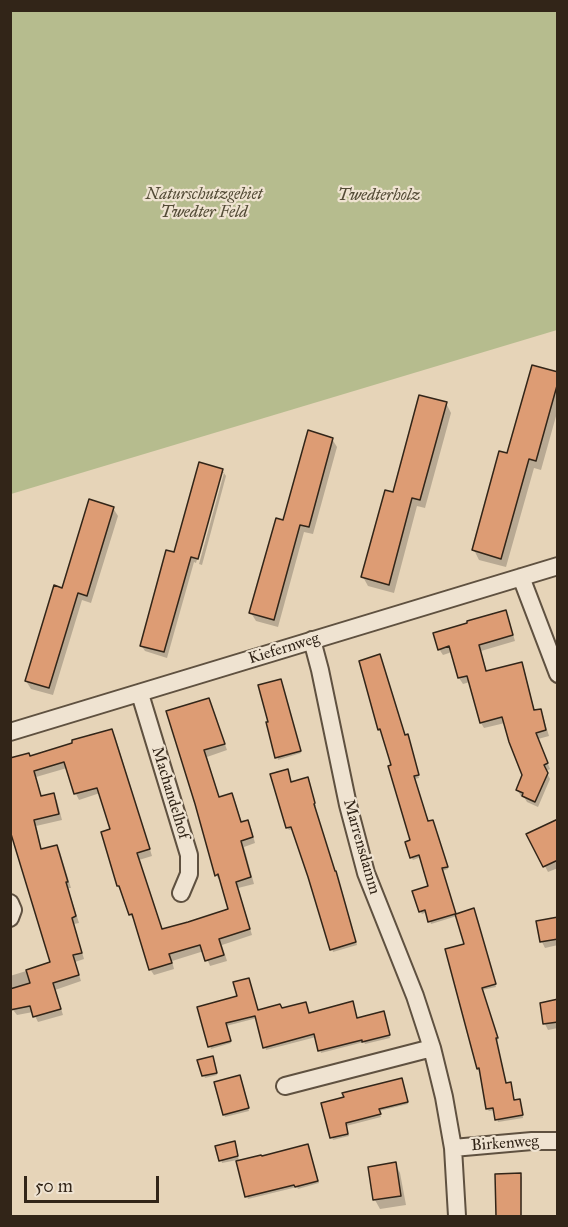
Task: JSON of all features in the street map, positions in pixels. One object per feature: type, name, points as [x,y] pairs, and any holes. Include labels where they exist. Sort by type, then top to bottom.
[{"type":"street","name":"Kiefernweg","points":[[10,732],[558,566]]},
{"type":"street","points":[[521,577],[558,674]]},
{"type":"street","name":"Marrensdamm","points":[[312,640],[348,805],[366,873],[415,996],[432,1048],[453,1148],[457,1216]]},
{"type":"street","name":"Machandelhof","points":[[140,694],[189,855],[189,874],[181,893]]},
{"type":"street","points":[[10,903],[13,910],[10,918]]},
{"type":"street","points":[[285,1086],[432,1048]]},
{"type":"street","name":"Birkenweg","points":[[453,1148],[558,1141]]},
{"type":"green space","name":"Twedterholz","points":[[11,10],[557,11],[557,330],[11,494]]},
{"type":"building","points":[[532,365],[558,372],[558,382],[536,461],[529,459],[501,559],[472,550],[499,451],[507,453]]},
{"type":"building","points":[[419,395],[447,402],[420,500],[412,498],[389,585],[361,577],[385,490],[393,492]]},
{"type":"building","points":[[308,430],[333,438],[309,527],[300,525],[274,620],[249,613],[276,518],[283,520]]},
{"type":"building","points":[[199,462],[223,469],[198,559],[191,557],[164,652],[140,646],[166,550],[174,552]]},
{"type":"building","points":[[89,499],[114,507],[87,596],[78,593],[49,688],[25,681],[54,585],[62,588]]},
{"type":"building","points":[[506,610],[513,635],[479,645],[486,671],[522,662],[534,710],[541,709],[546,730],[536,733],[548,763],[544,765],[548,773],[535,802],[522,796],[523,793],[516,790],[522,775],[502,717],[480,723],[467,676],[458,678],[449,646],[438,650],[433,633]]},
{"type":"building","points":[[380,654],[405,735],[408,734],[419,775],[414,776],[428,821],[433,820],[448,867],[442,868],[456,914],[474,908],[496,984],[482,988],[498,1038],[496,1038],[506,1083],[511,1082],[514,1100],[520,1099],[523,1115],[495,1120],[493,1108],[486,1109],[479,1068],[477,1069],[445,949],[464,944],[455,914],[428,922],[425,910],[419,912],[412,891],[428,886],[419,855],[410,858],[405,842],[410,840],[388,766],[391,765],[380,729],[378,730],[359,661]]},
{"type":"building","points":[[281,679],[301,751],[275,758],[258,685]]},
{"type":"building","points":[[209,698],[225,744],[204,750],[219,797],[232,793],[241,822],[248,820],[253,837],[241,841],[251,877],[236,882],[250,929],[219,939],[224,955],[205,961],[200,945],[169,954],[172,963],[149,970],[132,914],[129,915],[119,886],[117,886],[101,832],[110,829],[97,788],[74,794],[64,762],[34,771],[41,796],[54,793],[59,814],[34,820],[41,849],[57,845],[76,916],[72,918],[82,953],[73,955],[79,975],[53,983],[61,1009],[33,1017],[30,1006],[10,1010],[10,989],[30,983],[26,970],[50,962],[11,834],[10,758],[29,753],[30,756],[72,743],[72,740],[112,729],[150,849],[137,853],[162,929],[188,922],[228,909],[218,874],[215,876],[166,711]]},
{"type":"building","points":[[288,769],[291,782],[308,777],[356,942],[330,950],[291,827],[286,828],[270,774]]},
{"type":"building","points":[[558,819],[558,860],[543,867],[526,834]]},
{"type":"building","points":[[558,917],[558,939],[540,942],[536,921]]},
{"type":"building","points":[[249,978],[258,1010],[280,1004],[282,1008],[306,1002],[309,1013],[353,1001],[357,1018],[384,1011],[390,1035],[318,1051],[314,1034],[263,1048],[255,1016],[226,1023],[231,1041],[208,1047],[197,1007],[237,996],[233,982]]},
{"type":"building","points":[[558,999],[558,1022],[543,1024],[540,1003]]},
{"type":"building","points":[[213,1056],[217,1073],[202,1076],[197,1060]]},
{"type":"building","points":[[240,1075],[249,1108],[223,1115],[214,1082]]},
{"type":"building","points":[[402,1078],[408,1102],[379,1109],[381,1114],[346,1123],[348,1134],[330,1138],[321,1103],[344,1097],[342,1093]]},
{"type":"building","points":[[235,1141],[238,1156],[219,1161],[215,1146]]},
{"type":"building","points":[[308,1144],[318,1181],[245,1197],[236,1161]]},
{"type":"building","points":[[396,1162],[401,1196],[373,1200],[368,1167]]},
{"type":"building","points":[[521,1173],[521,1216],[496,1216],[495,1174]]},
{"type":"park label","name":"Naturschutzgebiet Twedter Feld","points":[[204,204]]}]
